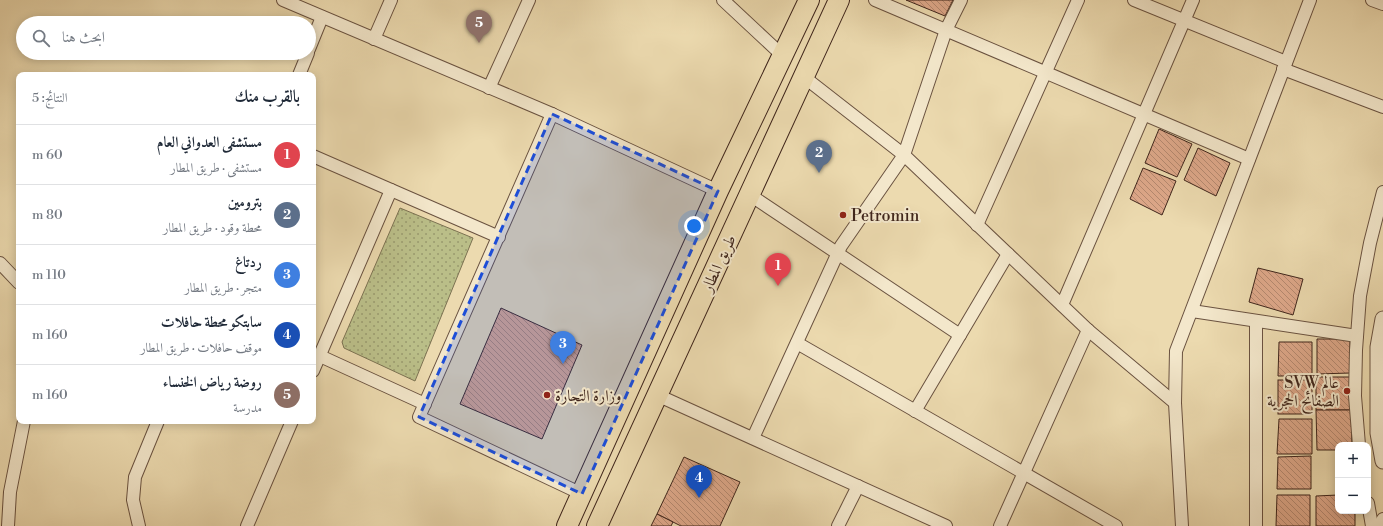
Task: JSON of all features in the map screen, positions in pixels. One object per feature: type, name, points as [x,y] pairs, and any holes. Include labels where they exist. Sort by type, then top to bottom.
[{"type":"main road","name":"طريق المطار","points":[[567,526],[718,191],[809,0]]},
{"type":"main road","name":"طريق المطار","points":[[597,526],[840,0]]},
{"type":"street","points":[[283,0],[552,114],[718,191]]},
{"type":"street","points":[[374,39],[392,0]]},
{"type":"street","points":[[489,88],[529,0]]},
{"type":"street","points":[[723,0],[783,56]]},
{"type":"street","points":[[875,0],[1249,159]]},
{"type":"street","points":[[753,438],[841,246],[904,155],[946,30],[961,0]]},
{"type":"street","points":[[977,225],[1078,0]]},
{"type":"street","points":[[1134,0],[1383,107]]},
{"type":"street","points":[[1062,305],[1193,0]]},
{"type":"street","points":[[1182,526],[1175,403],[1176,351],[1310,0]]},
{"type":"street","points":[[1372,0],[1383,4]]},
{"type":"street","points":[[316,32],[322,17]]},
{"type":"street","points":[[299,72],[305,60]]},
{"type":"street","points":[[804,77],[904,155],[1088,330],[1175,403]]},
{"type":"street","points":[[552,114],[419,417],[582,494]]},
{"type":"street","points":[[316,157],[499,237]]},
{"type":"street","points":[[316,365],[391,190]]},
{"type":"street","points":[[1359,442],[1355,396],[1357,336],[1362,288],[1370,243],[1383,192]]},
{"type":"street","points":[[750,195],[960,335]]},
{"type":"street","points":[[915,411],[1008,254]]},
{"type":"street","points":[[0,263],[16,279]]},
{"type":"street","points":[[1192,311],[1357,336]]},
{"type":"street","points":[[1383,319],[1378,347],[1378,433],[1383,461]]},
{"type":"street","points":[[1256,320],[1256,526]]},
{"type":"street","points":[[1000,526],[1088,330]]},
{"type":"street","points":[[797,343],[1024,473],[1095,520],[1116,526]]},
{"type":"street","points":[[320,356],[425,404]]},
{"type":"street","points":[[657,395],[858,486],[930,523],[946,526]]},
{"type":"street","points":[[8,526],[10,492],[23,424]]},
{"type":"street","points":[[139,526],[132,500],[135,477],[157,424]]},
{"type":"street","points":[[247,526],[291,424]]},
{"type":"street","points":[[838,526],[858,486]]},
{"type":"street","points":[[1370,514],[1372,526]]},
{"type":"street","points":[[1378,526],[1383,519]]},
{"type":"highlighted area","points":[[552,114],[718,191],[582,494],[419,417]]},
{"type":"green space","points":[[400,208],[473,238],[415,381],[344,348],[342,342]]},
{"type":"building","points":[[906,0],[953,0],[945,16]]},
{"type":"building","points":[[1159,129],[1192,144],[1177,177],[1145,163]]},
{"type":"building","points":[[1198,148],[1230,163],[1216,196],[1184,180]]},
{"type":"building","points":[[1143,168],[1176,181],[1162,215],[1130,199]]},
{"type":"building","points":[[1258,268],[1303,279],[1293,315],[1249,302]]},
{"type":"building","points":[[501,308],[582,345],[542,439],[460,404]]},
{"type":"building","points":[[1317,339],[1350,339],[1350,373],[1317,374]]},
{"type":"building","points":[[1279,342],[1312,342],[1312,376],[1278,376]]},
{"type":"building","points":[[1316,377],[1350,377],[1351,410],[1316,410]]},
{"type":"building","points":[[1278,380],[1312,380],[1312,414],[1278,414]]},
{"type":"building","points":[[1316,410],[1351,410],[1352,442],[1335,442],[1335,450],[1317,450]]},
{"type":"building","points":[[1279,419],[1312,419],[1312,454],[1277,454]]},
{"type":"building","points":[[1311,456],[1311,489],[1277,489],[1278,457]]},
{"type":"building","points":[[684,457],[740,482],[720,526],[681,526],[657,514]]},
{"type":"building","points":[[1277,495],[1310,495],[1310,526],[1276,526]]},
{"type":"building","points":[[1335,495],[1335,514],[1355,514],[1355,526],[1316,526],[1316,496]]},
{"type":"building","points":[[657,514],[673,522],[671,526],[651,526]]},
{"type":"place","name":"روضة رياض الخنساء","points":[[479,43]]},
{"type":"place","name":"بترومين","points":[[819,173]]},
{"type":"place","name":"Petromin","points":[[843,215]]},
{"type":"place","name":"مستشفى العدواني العام","points":[[778,286]]},
{"type":"place","name":"ردتاغ","points":[[563,364]]},
{"type":"place","name":"SVW عالم الصفائح الحجرية","points":[[1347,391]]},
{"type":"place","name":"وزارة التجارة","points":[[547,395]]},
{"type":"place","name":"سابتكو محطة حافلات","points":[[699,498]]}]
